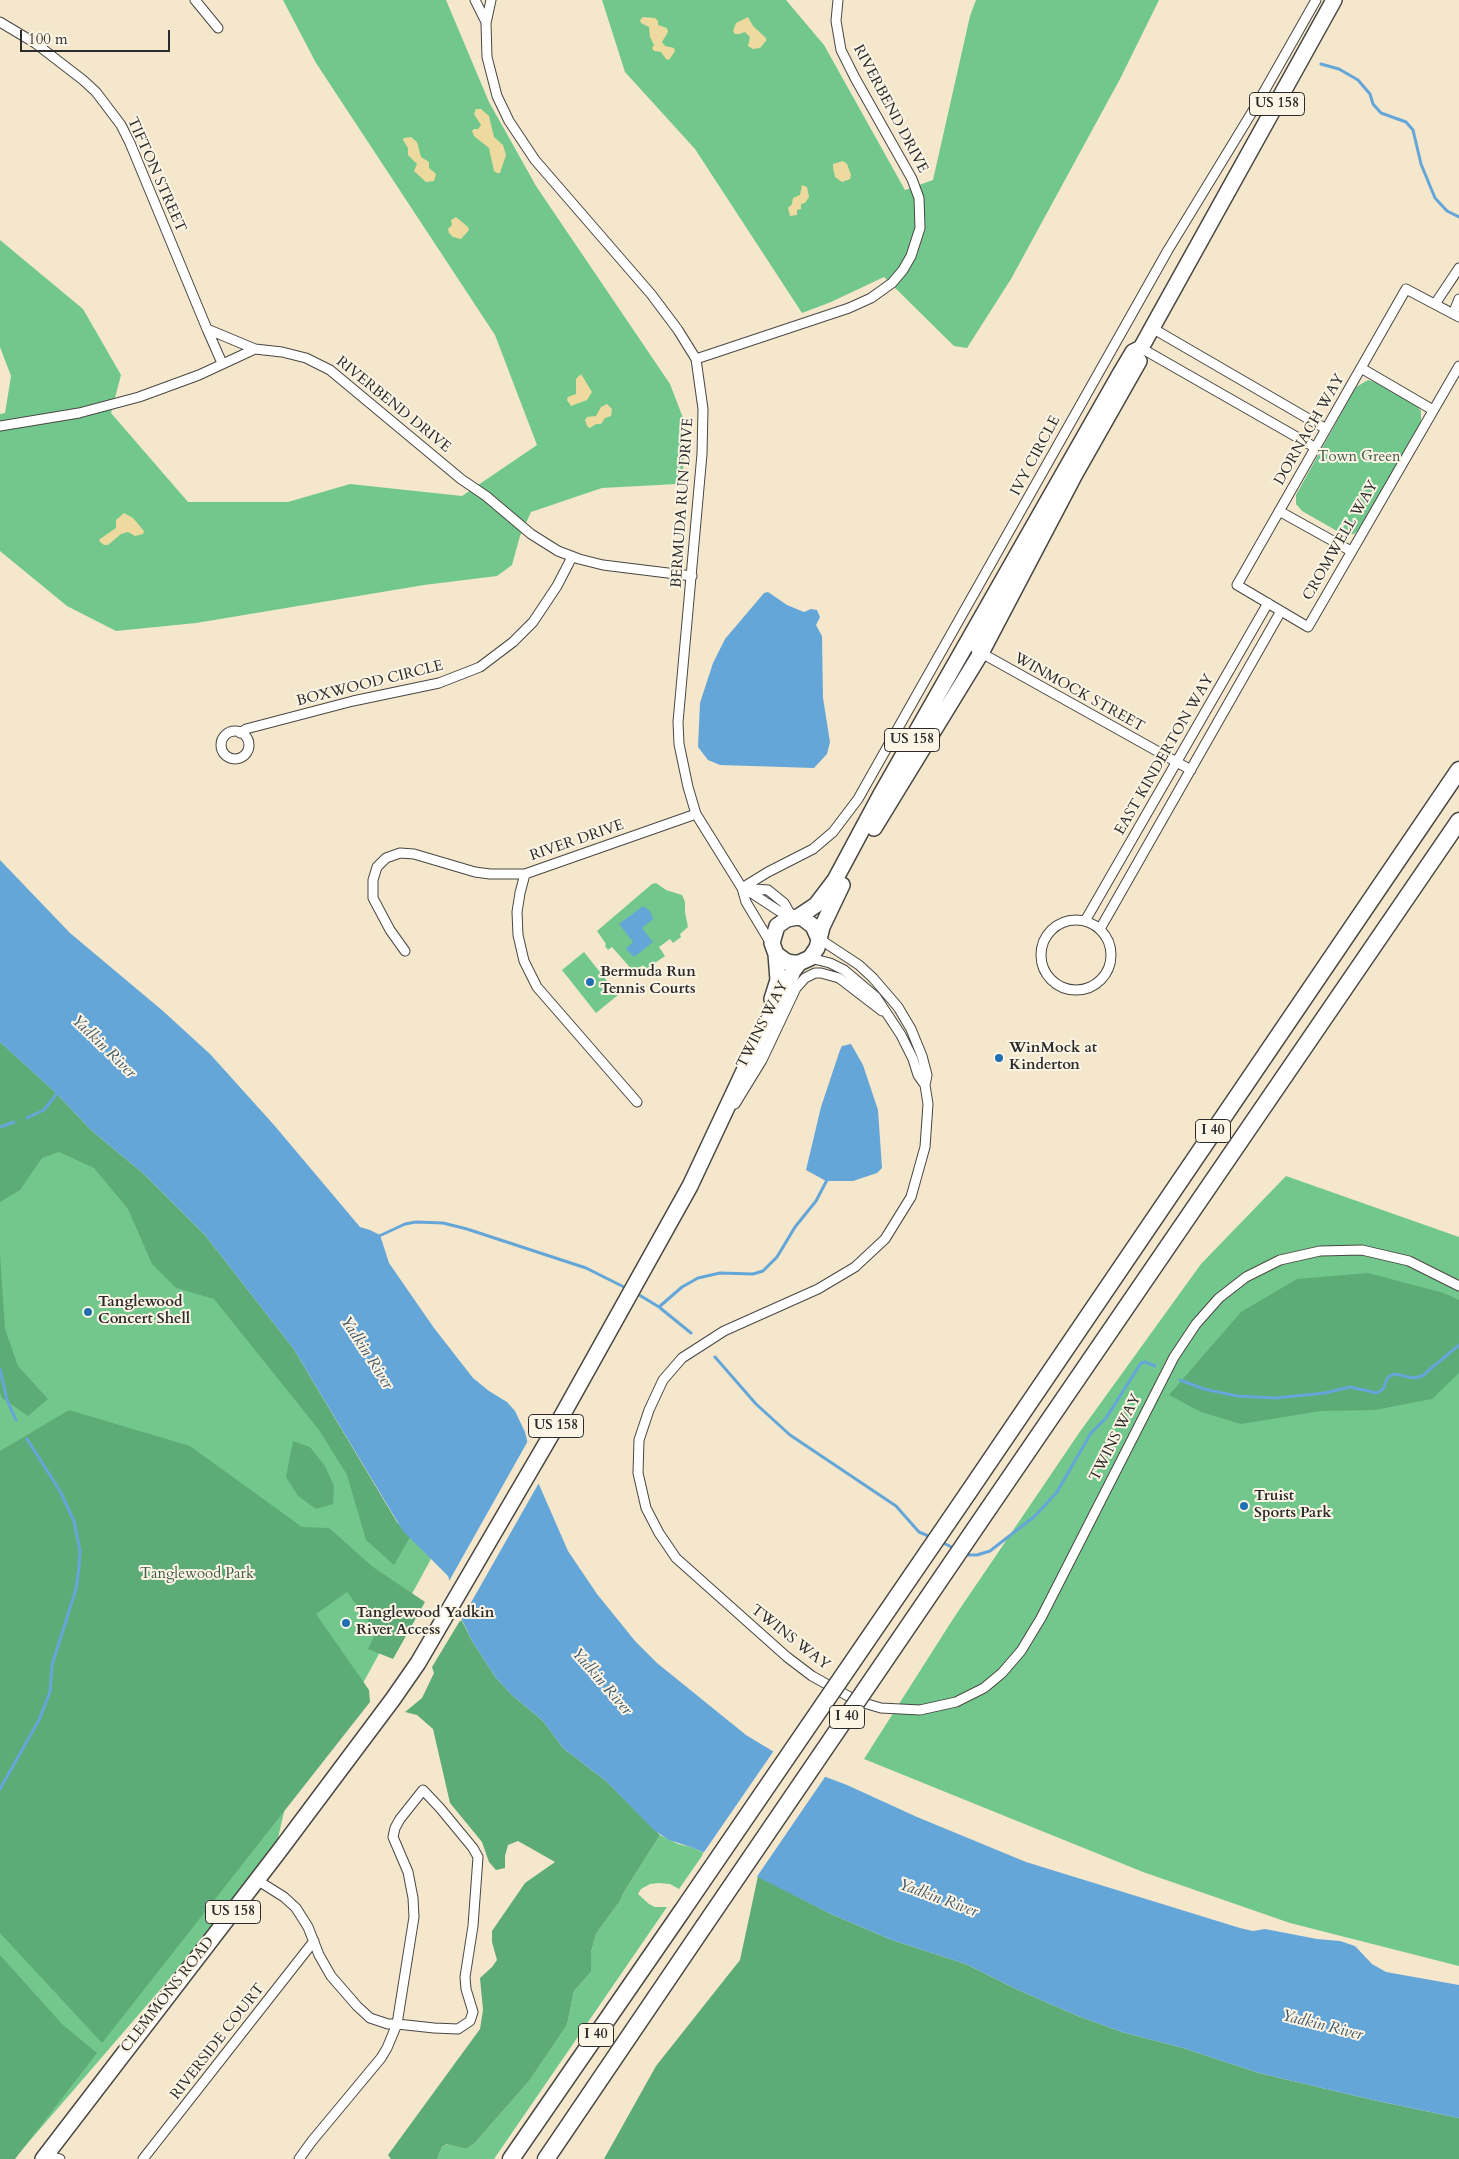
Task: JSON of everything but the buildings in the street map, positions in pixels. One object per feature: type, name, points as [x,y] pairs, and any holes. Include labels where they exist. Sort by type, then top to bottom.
[{"type":"highway","name":"I 40","points":[[511,2159],[968,1493],[1459,770]]},
{"type":"highway","name":"I 40","points":[[546,2159],[1459,820]]},
{"type":"main road","name":"US 158","points":[[818,937],[833,902],[865,844],[981,653],[1076,474],[1141,357],[1141,348],[1334,0]]},
{"type":"main road","name":"US 158","points":[[795,917],[816,905],[835,880],[880,796],[1120,374],[1133,352],[1141,348]]},
{"type":"main road","points":[[795,917],[809,922],[818,937],[817,948],[805,960],[786,962],[775,951],[772,937],[777,926],[795,917]]},
{"type":"main road","name":"US 158","points":[[711,1145],[766,1024],[778,980],[775,951]]},
{"type":"main road","name":"US 158","points":[[766,1024],[780,1003],[793,971],[805,960]]},
{"type":"main road","name":"CLEMMONS ROAD","points":[[50,2158],[418,1663],[554,1430],[711,1145]]},
{"type":"street","points":[[195,0],[218,28]]},
{"type":"street","name":"BERMUDA RUN DRIVE","points":[[475,0],[486,23]]},
{"type":"street","name":"BERMUDA RUN DRIVE","points":[[491,0],[486,23],[487,57],[497,96],[521,142],[651,294],[678,330],[696,359],[703,409],[703,436],[678,722],[681,752],[696,814],[742,888],[746,902],[775,951]]},
{"type":"street","name":"RIVERBEND DRIVE","points":[[696,359],[849,308],[871,298],[892,283],[903,270],[911,256],[920,228],[919,198],[912,179],[841,50],[836,21],[838,0]]},
{"type":"street","name":"IVY CIRCLE","points":[[742,888],[768,872],[813,849],[833,832],[858,799],[1168,250],[1257,104],[1316,0]]},
{"type":"street","name":"TIFTON STREET","points":[[0,22],[35,43],[83,80],[96,92],[120,125],[140,166],[222,363]]},
{"type":"street","points":[[1459,268],[1435,304],[1456,315],[1459,299]]},
{"type":"street","name":"DORNACH WAY","points":[[1268,603],[1237,585],[1406,289],[1435,304]]},
{"type":"street","points":[[1152,328],[1326,429]]},
{"type":"street","points":[[207,329],[255,349]]},
{"type":"street","points":[[1141,348],[1316,448]]},
{"type":"street","name":"RIVERBEND DRIVE","points":[[0,426],[79,413],[139,397],[199,375],[255,349],[282,352],[306,358],[330,370],[531,534],[572,557],[619,568],[692,576]]},
{"type":"street","name":"CROMWELL WAY","points":[[1281,611],[1308,627],[1459,366]]},
{"type":"street","points":[[1361,368],[1433,410]]},
{"type":"street","points":[[1279,511],[1351,551]]},
{"type":"street","points":[[981,653],[976,650],[977,644],[1015,572],[1017,555]]},
{"type":"street","name":"BOXWOOD CIRCLE","points":[[240,732],[353,701],[439,683],[480,666],[513,642],[533,622],[558,586],[572,557]]},
{"type":"street","points":[[1268,603],[1281,611]]},
{"type":"street","name":"EAST KINDERTON WAY","points":[[1085,921],[1268,603]]},
{"type":"street","name":"EAST KINDERTON WAY","points":[[1100,929],[1281,611]]},
{"type":"street","name":"WINMOCK STREET","points":[[981,653],[1191,770]]},
{"type":"street","name":"RIVER DRIVE","points":[[637,1102],[537,987],[524,961],[518,935],[517,912],[525,874],[696,814]]},
{"type":"street","points":[[405,951],[390,930],[373,898],[372,887],[375,873],[379,863],[386,858],[400,853],[414,854],[475,872],[525,874]]},
{"type":"street","points":[[742,888],[757,894],[778,911],[795,917]]},
{"type":"street","points":[[1072,920],[1085,921],[1100,929],[1108,939],[1111,952],[1110,964],[1105,976],[1096,984],[1084,989],[1071,990],[1059,986],[1049,978],[1043,967],[1041,954],[1043,942],[1050,931],[1060,923],[1072,920]]},
{"type":"street","name":"TWINS WAY","points":[[818,937],[859,965],[874,978],[898,1007],[917,1042],[927,1075],[925,1085],[928,1104],[925,1147],[911,1197],[885,1239],[855,1267],[818,1288],[724,1331],[682,1358],[663,1380],[648,1410],[639,1440],[638,1473],[646,1508],[659,1533],[676,1558],[812,1676],[857,1701],[881,1708],[920,1710],[956,1702],[984,1688],[1022,1652],[1174,1357],[1196,1324],[1219,1298],[1246,1277],[1280,1260],[1320,1251],[1362,1250],[1409,1261],[1459,1286]]},
{"type":"street","name":"TWINS WAY","points":[[805,960],[830,963],[857,979],[876,997],[905,1041],[918,1075],[925,1085]]},
{"type":"street","name":"TWINS WAY","points":[[711,1145],[762,1060],[796,988],[805,978],[815,973],[821,973],[839,978],[889,1017]]},
{"type":"street","points":[[257,1880],[284,1897],[296,1908],[331,1976],[370,2018],[380,2022],[397,2024],[458,2028],[470,2021],[473,2012],[466,1989],[465,1977],[473,1926],[478,1857],[473,1848],[423,1790],[400,1819],[393,1833],[395,1844],[408,1872],[413,1898],[414,1917],[397,2024],[381,2058],[299,2159]]},
{"type":"street","name":"RIVERSIDE COURT","points":[[143,2159],[314,1941]]},
{"type":"green space","points":[[283,0],[446,0],[489,102],[536,186],[670,384],[685,423],[683,469],[676,484],[602,488],[531,512],[520,536],[512,565],[497,576],[424,585],[196,623],[116,631],[67,606],[0,551],[0,414],[5,413],[11,376],[0,347],[0,240],[83,309],[121,375],[111,413],[188,502],[288,502],[350,484],[462,496],[537,445],[495,335],[316,63]]},
{"type":"green space","points":[[602,0],[786,0],[824,45],[905,190],[933,180],[970,16],[976,0],[1159,0],[1120,79],[1011,279],[967,348],[954,346],[884,277],[831,302],[802,313],[695,149],[625,72]]},
{"type":"green space","name":"Town Green","points":[[1368,380],[1415,404],[1421,411],[1421,421],[1361,528],[1354,534],[1344,535],[1302,511],[1296,504],[1296,495],[1356,387]]},
{"type":"green space","points":[[656,883],[666,890],[682,895],[685,902],[688,927],[680,934],[681,937],[673,943],[670,939],[659,947],[665,956],[646,969],[643,965],[634,972],[612,947],[608,950],[597,931],[652,884]]},
{"type":"green space","name":"Bermuda Run Tennis Courts","points":[[584,952],[618,995],[596,1013],[562,970]]},
{"type":"green space","name":"Tanglewood Park","points":[[0,1042],[57,1094],[403,1531],[431,1559],[351,1705],[285,1808],[273,1859],[14,2159],[0,2159]]},
{"type":"green space","points":[[0,1042],[57,1094],[91,1130],[144,1174],[205,1235],[293,1348],[397,1522],[410,1537],[394,1565],[366,1540],[347,1475],[319,1430],[214,1299],[176,1288],[152,1264],[128,1209],[94,1168],[59,1152],[42,1158],[20,1190],[0,1202]]},
{"type":"green space","name":"Truist Sports Park","points":[[1286,1176],[1459,1237],[1459,1966],[1290,1923],[1143,1872],[864,1759],[953,1619],[1079,1433],[1201,1264]]},
{"type":"green space","points":[[0,1253],[5,1329],[18,1366],[48,1399],[28,1416],[2,1398],[0,1393]]},
{"type":"green space","points":[[1368,1273],[1444,1293],[1459,1300],[1459,1373],[1432,1399],[1375,1410],[1321,1411],[1241,1424],[1201,1412],[1169,1395],[1241,1312],[1297,1279]]},
{"type":"green space","points":[[69,1410],[190,1446],[302,1527],[329,1528],[373,1567],[425,1602],[393,1659],[368,1649],[376,1632],[347,1592],[316,1614],[369,1690],[370,1702],[102,2043],[0,1933],[0,1451]]},
{"type":"green space","points":[[293,1441],[310,1447],[325,1466],[334,1486],[333,1504],[316,1509],[298,1496],[286,1477]]},
{"type":"green space","points":[[461,1619],[472,1641],[496,1678],[512,1695],[543,1721],[563,1748],[606,1781],[660,1835],[620,1901],[596,1934],[591,1952],[591,1972],[574,1991],[567,2025],[530,2080],[474,2144],[466,2149],[447,2144],[442,2147],[437,2159],[391,2159],[388,2155],[480,2029],[483,2010],[480,1978],[497,1960],[492,1942],[492,1931],[525,1883],[555,1862],[518,1841],[508,1845],[505,1856],[505,1868],[496,1870],[489,1862],[482,1842],[450,1803],[433,1729],[417,1715],[405,1712],[422,1698],[434,1673],[432,1667]]},
{"type":"green space","points":[[660,1835],[678,1844],[704,1853],[679,1889],[670,1884],[659,1883],[650,1884],[641,1889],[638,1894],[649,1904],[655,1907],[667,1907],[494,2159],[437,2159],[442,2147],[448,2144],[466,2149],[474,2144],[530,2080],[567,2025],[574,1991],[591,1972],[591,1952],[596,1934],[620,1901]]},
{"type":"green space","points":[[758,1876],[831,1914],[892,1940],[966,1964],[1016,1989],[1078,2016],[1122,2032],[1183,2048],[1259,2073],[1459,2118],[1459,2159],[604,2159],[656,2066],[740,1960]]},
{"type":"green space","points":[[0,1955],[62,2024],[97,2053],[15,2159],[0,2159]]},
{"type":"sand","points":[[643,17],[655,18],[658,21],[658,25],[667,28],[668,32],[662,42],[665,46],[674,48],[675,51],[669,60],[661,52],[654,51],[652,48],[654,45],[650,37],[649,27],[641,23],[640,20]]},
{"type":"sand","points":[[748,17],[753,26],[766,38],[766,41],[760,48],[753,49],[748,46],[750,37],[745,32],[735,34],[733,31],[736,23]]},
{"type":"sand","points":[[476,109],[481,109],[489,116],[494,137],[503,145],[506,155],[500,173],[494,171],[489,148],[474,136],[472,131],[478,129],[481,125],[474,114]]},
{"type":"sand","points":[[411,137],[417,142],[421,157],[429,162],[429,168],[436,174],[434,181],[426,182],[414,171],[417,164],[408,155],[408,148],[403,140],[404,138]]},
{"type":"sand","points":[[843,161],[847,164],[851,175],[850,179],[842,182],[835,177],[833,164]]},
{"type":"sand","points":[[802,185],[807,187],[809,197],[805,203],[801,204],[801,209],[797,210],[797,215],[790,216],[788,208],[792,204],[793,198],[800,195]]},
{"type":"sand","points":[[456,217],[469,230],[461,239],[453,237],[448,229],[452,225],[451,220]]},
{"type":"sand","points":[[581,374],[592,392],[587,400],[571,406],[567,400],[568,397],[576,394],[576,379]]},
{"type":"sand","points":[[607,404],[612,409],[611,416],[605,418],[601,424],[596,424],[590,428],[587,426],[585,420],[587,417],[596,416],[601,407]]},
{"type":"sand","points":[[124,513],[133,518],[144,531],[143,534],[135,536],[128,532],[121,534],[108,545],[104,545],[99,541],[100,539],[116,528],[116,520]]},
{"type":"water","points":[[768,592],[787,605],[804,612],[811,609],[817,610],[820,617],[816,625],[822,636],[823,698],[830,742],[827,754],[814,768],[720,765],[708,760],[698,747],[700,703],[713,663],[725,639],[764,593]]},
{"type":"water","name":"Yadkin River","points":[[0,860],[70,933],[163,1011],[210,1054],[274,1125],[360,1227],[380,1235],[389,1263],[434,1328],[473,1378],[507,1402],[515,1411],[525,1432],[537,1480],[568,1551],[597,1594],[635,1641],[657,1663],[746,1735],[799,1767],[847,1785],[917,1817],[1026,1862],[1240,1928],[1253,1931],[1265,1929],[1317,1939],[1340,1941],[1355,1946],[1372,1964],[1386,1972],[1459,1985],[1459,2118],[1259,2073],[1183,2048],[1122,2032],[1078,2016],[1016,1989],[966,1964],[892,1940],[831,1914],[748,1872],[691,1847],[669,1840],[654,1830],[606,1781],[563,1748],[543,1721],[512,1695],[496,1678],[472,1641],[462,1620],[448,1576],[403,1531],[293,1348],[205,1235],[144,1174],[91,1130],[57,1094],[0,1042]]},
{"type":"water","points":[[643,906],[650,911],[653,919],[642,928],[653,942],[634,957],[626,949],[633,942],[619,924]]},
{"type":"water","points":[[851,1044],[863,1065],[878,1110],[882,1168],[877,1173],[853,1181],[826,1181],[806,1170],[821,1107],[840,1050],[842,1046]]},
{"type":"pier","points":[[529,1439],[540,1481],[460,1622],[448,1583]]},
{"type":"pier","points":[[775,1749],[800,1764],[827,1774],[756,1878],[702,1855]]},
{"type":"waterway","points":[[1321,64],[1339,69],[1358,80],[1370,94],[1373,104],[1381,113],[1406,122],[1413,130],[1421,164],[1435,198],[1447,211],[1459,217]]},
{"type":"waterway","points":[[27,1118],[44,1110],[58,1092]]},
{"type":"waterway","points":[[0,1127],[14,1122]]},
{"type":"waterway","points":[[659,1307],[682,1287],[698,1278],[720,1273],[753,1274],[763,1271],[777,1257],[795,1227],[816,1201],[828,1178]]},
{"type":"waterway","points":[[377,1237],[405,1224],[416,1222],[443,1223],[586,1268],[628,1289]]},
{"type":"waterway","points":[[636,1293],[659,1307],[691,1333]]},
{"type":"waterway","points":[[1180,1380],[1204,1389],[1237,1396],[1275,1398],[1325,1393],[1350,1387],[1377,1393],[1383,1389],[1388,1377],[1394,1374],[1414,1378],[1422,1376],[1459,1345]]},
{"type":"waterway","points":[[715,1357],[756,1404],[790,1435],[896,1506],[919,1532],[931,1537]]},
{"type":"waterway","points":[[964,1553],[977,1555],[990,1551],[1035,1516],[1057,1492],[1091,1433],[1106,1418],[1141,1363],[1145,1362],[1155,1366]]},
{"type":"waterway","points":[[0,1369],[7,1400],[16,1420]]},
{"type":"waterway","points":[[0,1789],[39,1720],[50,1692],[52,1665],[76,1589],[79,1567],[80,1551],[74,1521],[60,1491],[27,1439]]},
{"type":"waterway","points":[[941,1542],[956,1549]]},
{"type":"place","name":"Bermuda Run Tennis Courts","points":[[590,982]]},
{"type":"place","name":"WinMock at Kinderton","points":[[999,1058]]},
{"type":"place","name":"Tanglewood Concert Shell","points":[[88,1312]]},
{"type":"place","name":"Truist Sports Park","points":[[1244,1506]]},
{"type":"place","name":"Tanglewood Yadkin River Access","points":[[346,1623]]}]
